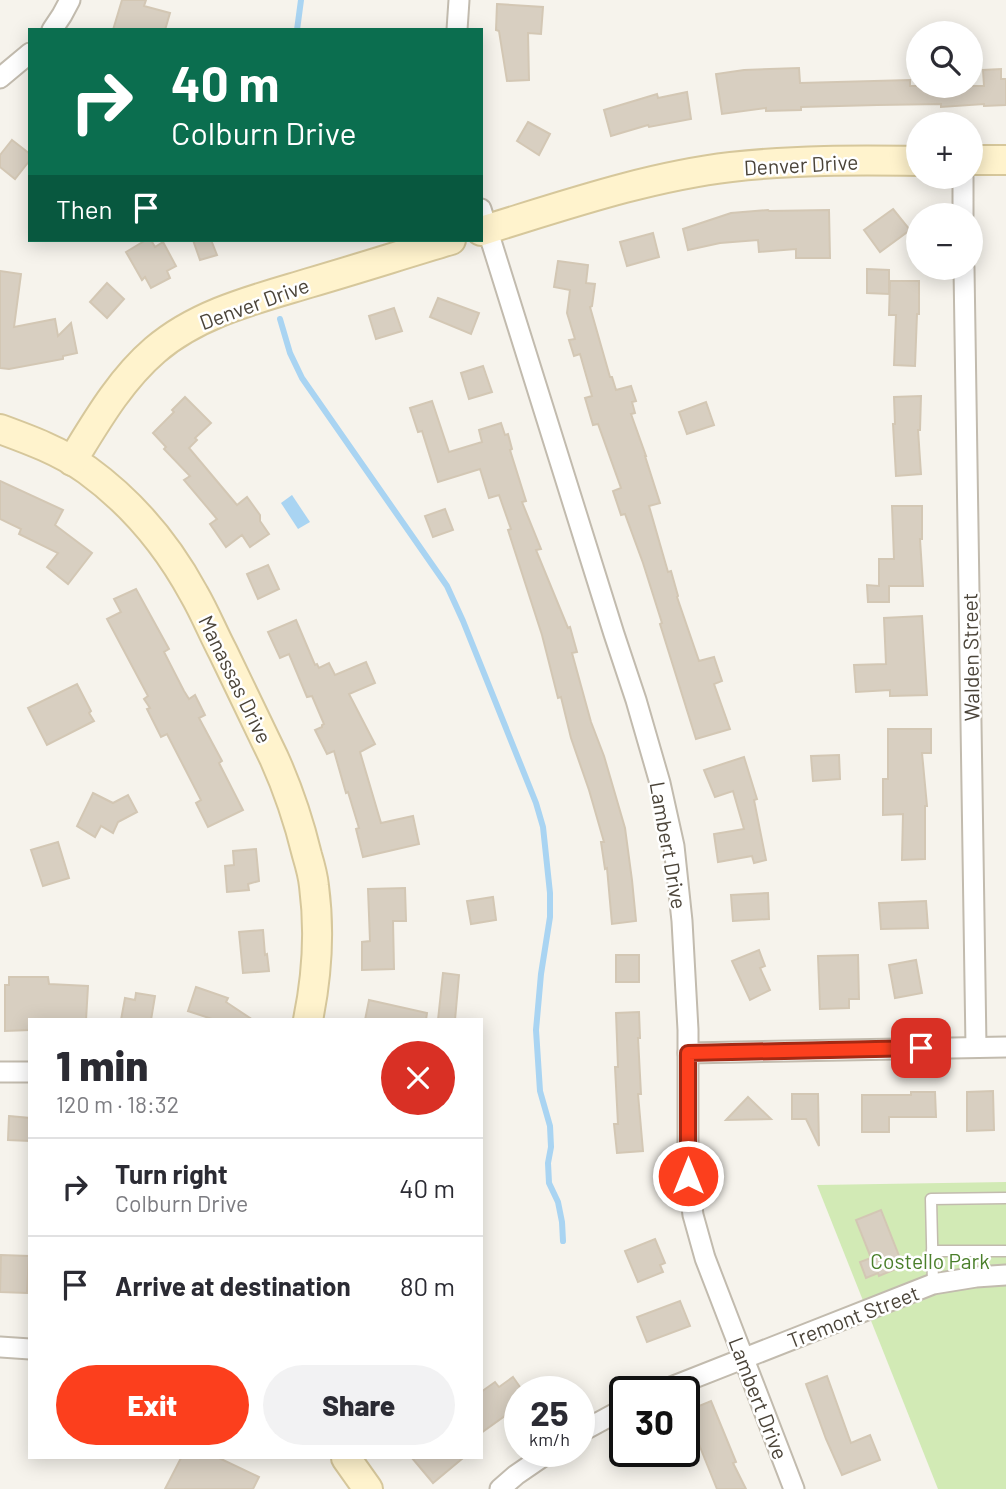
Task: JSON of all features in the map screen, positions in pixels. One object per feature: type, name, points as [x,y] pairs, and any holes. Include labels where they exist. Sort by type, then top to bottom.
[{"type":"street","points":[[53,28],[70,0]]},
{"type":"street","points":[[457,28],[458,0]]},
{"type":"street","points":[[0,78],[28,55]]},
{"type":"street","name":"Denver Drive","points":[[483,223],[677,176],[730,167],[862,160],[906,161]]},
{"type":"street","points":[[983,160],[1006,160]]},
{"type":"street","name":"Lambert Drive","points":[[483,223],[545,408],[660,783],[674,846],[680,892],[688,1030],[688,1176],[693,1215],[705,1258],[794,1489]]},
{"type":"street","name":"Denver Drive","points":[[72,461],[99,417],[130,375],[155,350],[177,334],[212,315],[251,301],[445,242]]},
{"type":"street","name":"Walden Street","points":[[964,280],[976,1047]]},
{"type":"street","name":"Manassas Drive","points":[[0,429],[41,444],[72,461],[121,498],[150,529],[176,563],[194,594],[283,778],[301,830],[314,883],[317,915],[316,969],[308,1018]]},
{"type":"street","points":[[688,1053],[1006,1047]]},
{"type":"street","points":[[0,1072],[28,1072]]},
{"type":"street","name":"Tremont Street","points":[[698,1376],[933,1284],[1006,1275]]},
{"type":"street","points":[[0,1347],[28,1349]]},
{"type":"street","points":[[347,1459],[368,1489]]},
{"type":"street","points":[[500,1489],[528,1467]]},
{"type":"lane","points":[[933,1284],[931,1199],[1006,1198]]},
{"type":"lane","points":[[933,1251],[1006,1251]]},
{"type":"green space","name":"Costello Park","points":[[1006,1182],[1006,1489],[938,1489],[817,1185]]},
{"type":"water","points":[[292,495],[310,522],[298,529],[281,503]]},
{"type":"building","points":[[122,0],[146,0],[144,6],[170,13],[166,28],[114,28]]},
{"type":"building","points":[[497,4],[543,7],[541,34],[528,33],[529,80],[507,81],[499,31],[496,30]]},
{"type":"building","points":[[799,68],[800,83],[906,80],[906,98],[983,98],[983,70],[1001,69],[1001,79],[1006,79],[1006,105],[877,105],[801,107],[801,110],[766,111],[766,108],[722,114],[716,74]]},
{"type":"building","points":[[687,92],[691,119],[649,127],[648,125],[611,136],[604,110],[657,94],[658,98]]},
{"type":"building","points":[[528,122],[550,134],[539,155],[517,141]]},
{"type":"building","points":[[12,140],[28,152],[28,163],[15,179],[0,167],[0,155]]},
{"type":"building","points":[[893,209],[906,225],[906,233],[880,252],[864,230]]},
{"type":"building","points":[[829,210],[830,258],[796,258],[796,249],[759,252],[758,240],[720,243],[688,250],[683,229],[731,213]]},
{"type":"building","points":[[653,233],[659,257],[627,266],[620,242]]},
{"type":"building","points":[[143,242],[152,242],[155,247],[163,242],[176,266],[167,271],[170,278],[151,288],[145,277],[142,280],[126,252]]},
{"type":"building","points":[[194,242],[212,242],[217,255],[200,260]]},
{"type":"building","points":[[558,261],[588,265],[586,283],[595,284],[590,307],[610,377],[616,390],[631,386],[636,401],[632,402],[635,413],[631,414],[660,503],[649,506],[668,572],[671,571],[699,661],[714,657],[722,681],[714,684],[730,729],[696,739],[643,563],[625,514],[621,515],[613,491],[621,488],[598,424],[593,425],[585,398],[592,396],[580,354],[574,356],[569,340],[575,339],[567,313],[570,290],[554,287]]},
{"type":"building","points":[[867,269],[889,270],[889,294],[867,293]]},
{"type":"building","points":[[0,271],[21,274],[14,327],[55,319],[58,336],[71,323],[77,353],[63,356],[63,359],[9,369],[0,368]]},
{"type":"building","points":[[890,281],[919,281],[915,366],[894,365],[896,315],[889,315]]},
{"type":"building","points":[[107,283],[124,299],[107,318],[90,302]]},
{"type":"building","points":[[438,298],[479,313],[471,334],[430,317]]},
{"type":"building","points":[[394,308],[402,331],[376,339],[369,316]]},
{"type":"building","points":[[483,366],[492,392],[469,399],[461,373]]},
{"type":"building","points":[[921,396],[918,430],[921,474],[896,476],[894,397]]},
{"type":"building","points":[[185,397],[211,423],[195,438],[197,440],[189,448],[237,505],[247,497],[269,534],[250,547],[242,535],[226,547],[210,524],[217,519],[184,480],[190,476],[153,433]]},
{"type":"building","points":[[432,401],[449,452],[482,442],[479,430],[501,423],[505,435],[508,434],[512,449],[510,450],[526,501],[522,502],[541,549],[536,550],[568,628],[570,627],[577,652],[572,653],[625,828],[636,921],[612,924],[607,868],[605,869],[601,842],[604,842],[561,697],[558,698],[542,635],[499,495],[489,498],[480,469],[438,482],[422,431],[418,432],[410,408]]},
{"type":"building","points":[[706,402],[714,425],[687,434],[679,412]]},
{"type":"building","points":[[0,481],[63,510],[55,525],[92,553],[68,584],[47,567],[58,553],[19,534],[21,529],[0,519]]},
{"type":"building","points":[[892,506],[922,506],[920,539],[923,586],[889,586],[889,602],[868,602],[867,585],[879,586],[879,559],[894,559]]},
{"type":"building","points":[[445,509],[453,530],[433,537],[425,516]]},
{"type":"building","points":[[268,565],[279,589],[258,599],[247,574]]},
{"type":"building","points":[[136,589],[169,649],[164,652],[184,691],[189,699],[195,695],[205,715],[199,718],[222,761],[219,763],[243,810],[208,827],[196,803],[201,800],[167,734],[161,737],[147,709],[150,708],[144,699],[148,696],[107,619],[121,612],[114,599]]},
{"type":"building","points":[[922,616],[927,695],[890,696],[890,690],[856,692],[854,665],[886,664],[884,618]]},
{"type":"building","points":[[296,620],[315,665],[319,668],[329,663],[335,675],[366,662],[375,683],[349,694],[375,744],[360,752],[381,823],[413,816],[419,844],[363,857],[356,829],[359,828],[334,751],[327,754],[315,730],[324,724],[312,696],[307,697],[289,654],[280,658],[268,632]]},
{"type":"building","points":[[77,684],[94,721],[47,745],[28,708]]},
{"type":"building","points":[[888,729],[931,729],[931,753],[922,753],[927,806],[925,859],[902,860],[903,814],[883,815],[883,779],[888,779]]},
{"type":"building","points":[[839,755],[840,779],[813,781],[811,756]]},
{"type":"building","points":[[744,757],[757,799],[754,800],[766,860],[754,863],[752,856],[718,862],[714,834],[744,829],[733,791],[715,797],[704,770]]},
{"type":"building","points":[[93,793],[113,803],[128,795],[137,812],[118,822],[113,833],[101,826],[95,837],[77,826]]},
{"type":"building","points":[[58,842],[69,878],[43,886],[31,850]]},
{"type":"building","points":[[256,849],[259,881],[248,884],[249,890],[227,892],[225,866],[234,865],[233,851]]},
{"type":"building","points":[[405,888],[406,921],[393,921],[394,969],[362,970],[362,942],[370,941],[368,889]]},
{"type":"building","points":[[768,893],[769,919],[733,921],[731,895]]},
{"type":"building","points":[[493,897],[496,920],[471,924],[467,901]]},
{"type":"building","points":[[926,901],[928,928],[881,929],[879,903]]},
{"type":"building","points":[[263,930],[269,971],[243,973],[239,932]]},
{"type":"building","points":[[759,950],[765,966],[760,968],[770,990],[750,1000],[732,961]]},
{"type":"building","points":[[616,955],[639,955],[639,982],[616,982]]},
{"type":"building","points":[[858,955],[859,999],[849,999],[849,1008],[820,1009],[818,956]]},
{"type":"building","points":[[916,960],[922,993],[895,998],[889,965]]},
{"type":"building","points":[[443,973],[459,975],[455,1018],[438,1018]]},
{"type":"building","points":[[9,977],[48,977],[49,984],[88,986],[86,1018],[28,1018],[28,1030],[5,1031],[5,985],[9,985]]},
{"type":"building","points":[[196,987],[228,998],[226,1002],[250,1018],[209,1018],[188,1011]]},
{"type":"building","points":[[136,993],[155,996],[151,1018],[121,1018],[125,998],[135,1000]]},
{"type":"building","points":[[369,1000],[427,1013],[426,1018],[365,1018]]},
{"type":"building","points":[[639,1012],[641,1094],[638,1094],[643,1151],[617,1153],[614,1124],[618,1124],[616,1013]]},
{"type":"building","points":[[993,1091],[994,1130],[967,1131],[967,1092]]},
{"type":"building","points":[[911,1092],[935,1092],[936,1117],[889,1117],[889,1132],[862,1132],[862,1095],[911,1095]]},
{"type":"building","points":[[792,1094],[818,1094],[819,1146],[806,1119],[792,1119]]},
{"type":"building","points":[[748,1097],[771,1119],[726,1120]]},
{"type":"building","points":[[9,1116],[28,1118],[28,1141],[8,1140]]},
{"type":"building","points":[[881,1210],[903,1266],[879,1276],[878,1273],[866,1278],[860,1262],[871,1258],[856,1220]]},
{"type":"building","points":[[655,1239],[665,1263],[660,1265],[663,1272],[638,1282],[625,1251]]},
{"type":"building","points":[[1,1255],[28,1256],[27,1293],[0,1292]]},
{"type":"building","points":[[680,1301],[690,1326],[647,1342],[637,1317]]},
{"type":"building","points":[[827,1376],[851,1443],[870,1435],[880,1460],[842,1475],[806,1384]]},
{"type":"building","points":[[495,1382],[499,1387],[504,1383],[504,1416],[483,1432],[483,1391]]},
{"type":"building","points":[[711,1401],[736,1462],[733,1463],[746,1489],[717,1489],[700,1447],[700,1406]]},
{"type":"building","points":[[180,1459],[221,1459],[259,1477],[253,1489],[165,1489]]},
{"type":"building","points":[[413,1459],[462,1459],[433,1483]]},
{"type":"waterway","points":[[297,28],[301,0]]},
{"type":"waterway","points":[[280,319],[290,353],[302,378],[447,586],[536,803],[543,827],[550,893],[550,917],[536,1030],[540,1091],[550,1126],[549,1183],[558,1202],[563,1241]]},
{"type":"route","points":[[688,1176],[688,1053],[921,1048]]}]
